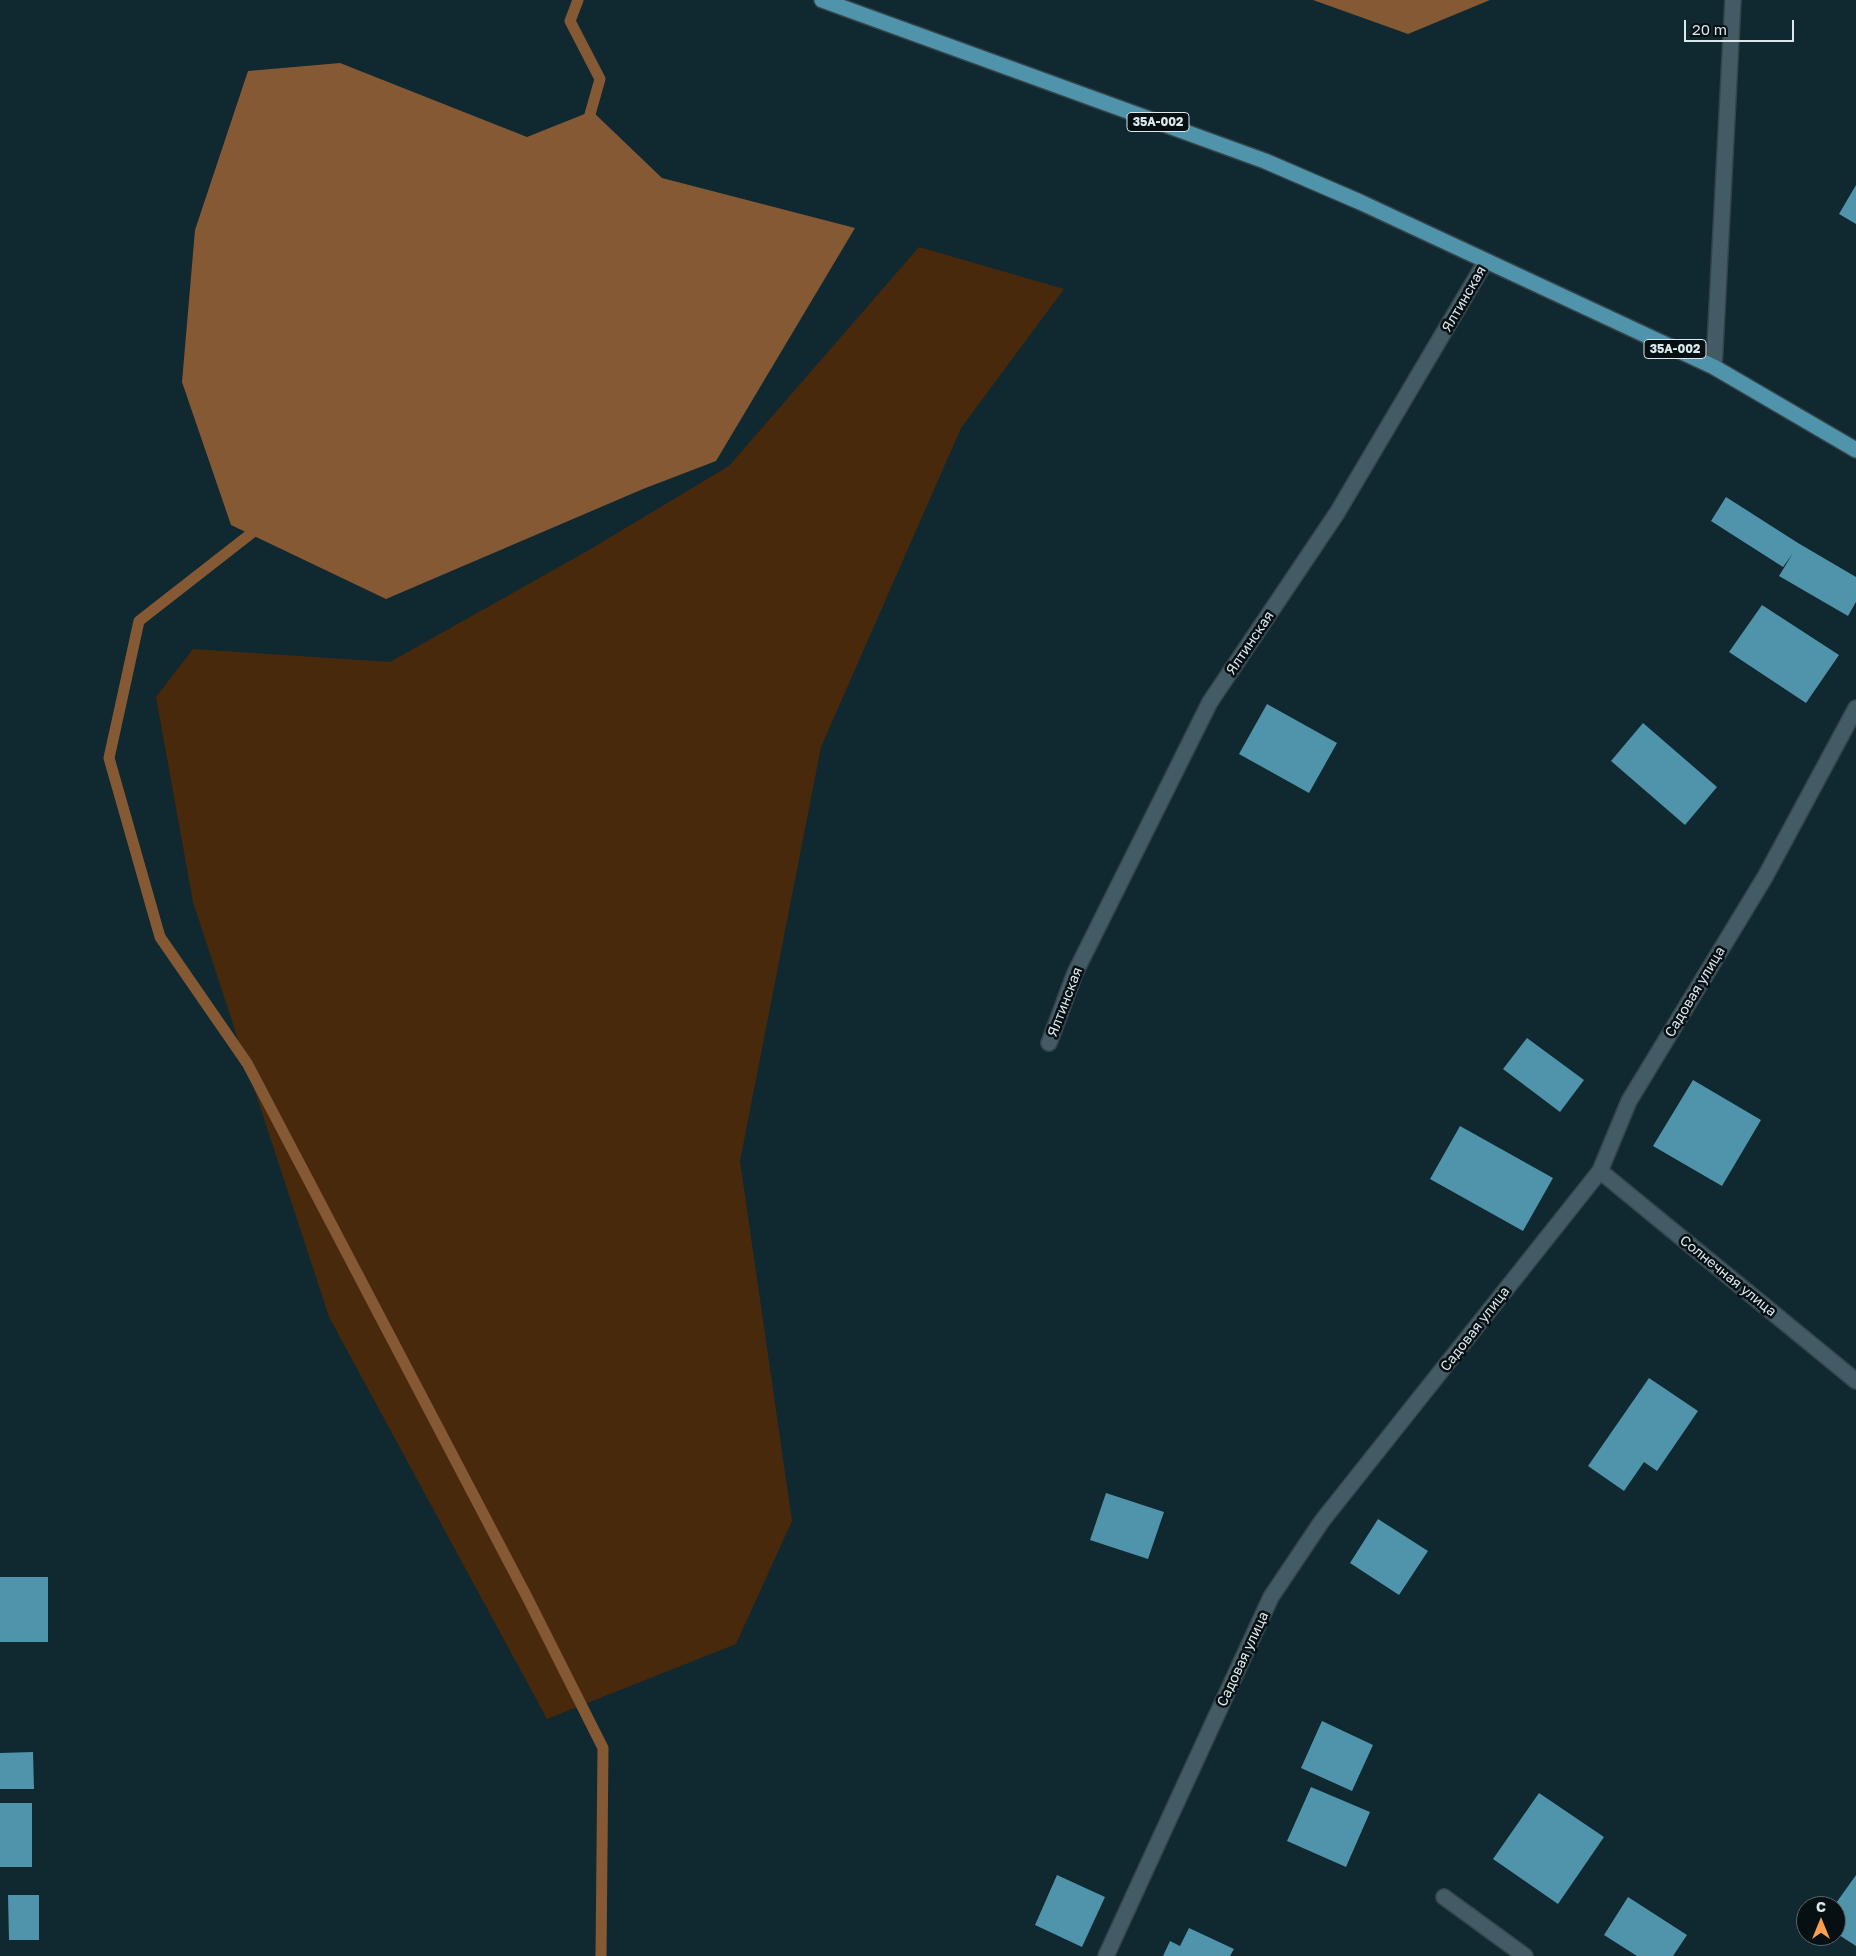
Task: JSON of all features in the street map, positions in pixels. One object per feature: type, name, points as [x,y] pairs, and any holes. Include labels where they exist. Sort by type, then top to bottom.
[{"type":"main road","name":"35А-002","points":[[822,0],[1265,161],[1360,202],[1714,367],[1856,450]]},
{"type":"street","points":[[1714,367],[1733,0]]},
{"type":"street","name":"Ялтинская","points":[[1049,1043],[1075,973],[1210,702],[1338,514],[1486,261]]},
{"type":"street","name":"Садовая улица","points":[[1106,1956],[1271,1597],[1322,1521],[1600,1171],[1629,1101],[1765,877],[1856,708]]},
{"type":"street","name":"Солнечная улица","points":[[1600,1171],[1856,1381]]},
{"type":"street","points":[[1444,1897],[1524,1956]]},
{"type":"shaded area","points":[[1313,0],[1490,0],[1408,34]]},
{"type":"shaded area","points":[[340,63],[527,137],[592,111],[662,178],[855,228],[716,461],[643,489],[386,599],[231,525],[182,382],[195,230],[248,71]]},
{"type":"shaded area","points":[[919,247],[1064,289],[961,428],[821,747],[740,1161],[792,1521],[736,1644],[547,1719],[329,1317],[193,902],[156,697],[193,649],[390,662],[589,550],[729,466]]},
{"type":"building","points":[[1856,185],[1856,224],[1839,214]]},
{"type":"building","points":[[1726,497],[1856,577],[1856,602],[1848,616],[1779,576],[1793,553],[1783,567],[1711,521]]},
{"type":"building","points":[[1762,605],[1839,655],[1806,703],[1729,652]]},
{"type":"building","points":[[1267,704],[1337,743],[1309,793],[1239,754]]},
{"type":"building","points":[[1643,723],[1717,787],[1685,825],[1611,761]]},
{"type":"building","points":[[1527,1038],[1584,1080],[1560,1112],[1503,1069]]},
{"type":"building","points":[[1693,1080],[1761,1120],[1722,1186],[1653,1146]]},
{"type":"building","points":[[1460,1126],[1553,1178],[1523,1231],[1430,1179]]},
{"type":"building","points":[[1649,1378],[1698,1411],[1657,1471],[1644,1462],[1624,1491],[1588,1466]]},
{"type":"building","points":[[1106,1493],[1164,1512],[1148,1559],[1090,1540]]},
{"type":"building","points":[[1378,1519],[1428,1551],[1399,1595],[1350,1563]]},
{"type":"building","points":[[0,1577],[48,1577],[48,1642],[0,1642]]},
{"type":"building","points":[[1322,1721],[1373,1745],[1352,1791],[1301,1768]]},
{"type":"building","points":[[33,1752],[34,1789],[0,1789],[0,1753]]},
{"type":"building","points":[[1311,1787],[1370,1812],[1346,1867],[1287,1841]]},
{"type":"building","points":[[1539,1793],[1604,1837],[1558,1904],[1493,1859]]},
{"type":"building","points":[[0,1803],[32,1803],[32,1867],[0,1867]]},
{"type":"building","points":[[1057,1875],[1105,1897],[1082,1947],[1035,1925]]},
{"type":"building","points":[[1856,1875],[1856,1946],[1846,1940],[1846,1896],[1841,1896]]},
{"type":"building","points":[[8,1895],[39,1895],[39,1940],[9,1940]]},
{"type":"building","points":[[1628,1897],[1687,1935],[1673,1956],[1637,1956],[1604,1935]]},
{"type":"building","points":[[1189,1928],[1234,1949],[1230,1956],[1163,1956],[1170,1941],[1180,1946]]},
{"type":"waterway","points":[[578,0],[570,21],[600,79],[587,125]]},
{"type":"waterway","points":[[262,525],[139,621],[109,758],[160,937],[247,1063],[527,1597],[603,1748],[601,1956]]}]
